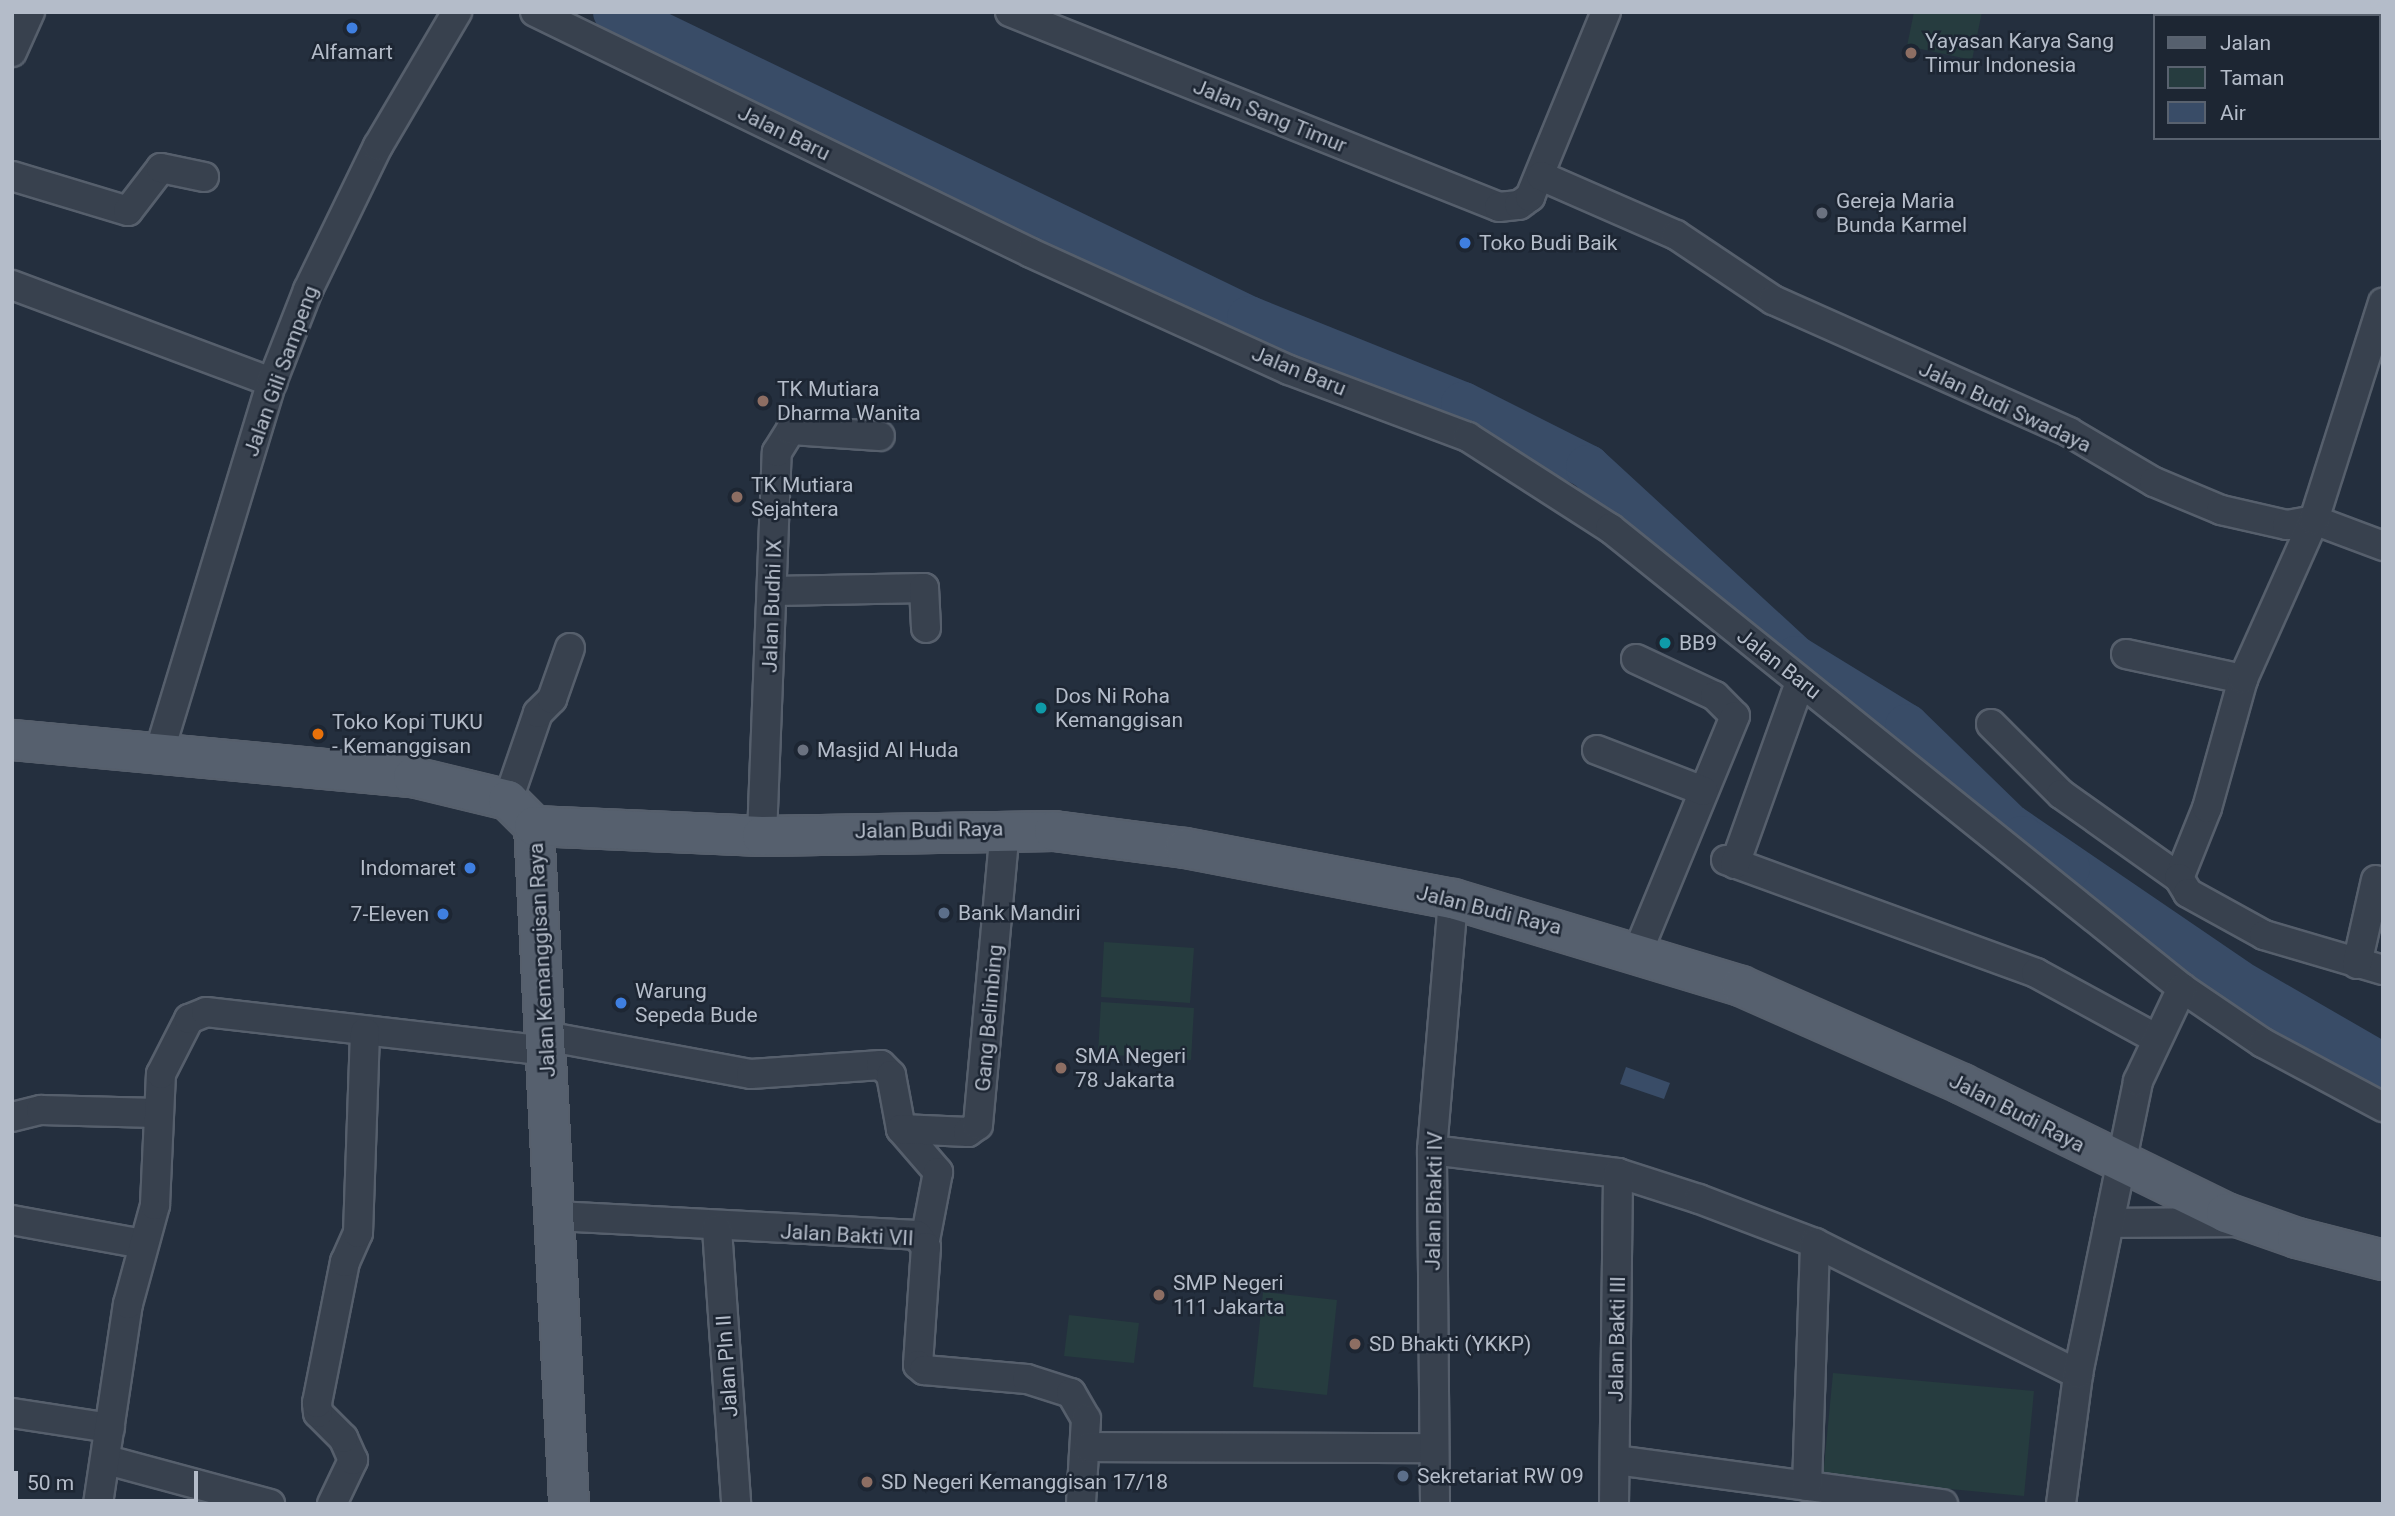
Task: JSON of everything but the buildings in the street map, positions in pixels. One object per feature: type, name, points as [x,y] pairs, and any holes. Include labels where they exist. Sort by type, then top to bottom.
[{"type":"main road","points":[[12,740],[324,765],[454,785],[521,813]]},
{"type":"main road","name":"Jalan Budi Raya","points":[[521,813],[762,835],[1006,829],[1185,848],[1453,899],[1638,951],[1741,986],[1901,1056],[2120,1166],[2252,1223],[2383,1259]]},
{"type":"main road","name":"Jalan Kemanggisan Raya","points":[[521,813],[568,1217],[569,1504]]},
{"type":"street","points":[[12,52],[30,12]]},
{"type":"street","name":"Jalan Gili Sampeng","points":[[159,753],[272,382],[309,290],[378,146],[457,12]]},
{"type":"street","name":"Jalan Baru","points":[[535,12],[1031,253],[1289,370],[1468,437],[1610,528],[2182,988],[2263,1043],[2383,1107]]},
{"type":"street","name":"Jalan Sang Timur","points":[[1010,12],[1499,207],[1518,205],[1535,186]]},
{"type":"street","points":[[1535,186],[1606,12]]},
{"type":"street","points":[[12,176],[128,211],[161,167],[204,177]]},
{"type":"street","name":"Jalan Budi Swadaya","points":[[1535,186],[1676,235],[1773,300],[2068,432],[2154,482],[2221,510],[2287,526],[2314,520]]},
{"type":"street","points":[[12,285],[272,382]]},
{"type":"street","points":[[2179,878],[2207,808],[2243,679],[2314,520],[2383,303]]},
{"type":"street","name":"Jalan Budhi IX","points":[[762,835],[774,591],[777,452],[784,436],[791,430],[880,436]]},
{"type":"street","points":[[2314,520],[2383,546]]},
{"type":"street","points":[[774,591],[924,588],[926,628]]},
{"type":"street","points":[[521,813],[538,713],[552,699],[570,648]]},
{"type":"street","points":[[2126,654],[2243,679]]},
{"type":"street","points":[[1636,659],[1715,696],[1735,716],[1638,951]]},
{"type":"street","points":[[1800,682],[1730,862],[2036,972],[2155,1038]]},
{"type":"street","points":[[1991,724],[2061,794],[2179,878],[2188,893],[2264,935],[2370,967],[2376,880]]},
{"type":"street","points":[[1597,750],[1703,791]]},
{"type":"street","name":"Gang Belimbing","points":[[901,1129],[968,1132],[978,1125],[1006,829]]},
{"type":"street","name":"Jalan Bhakti IV","points":[[1435,1504],[1432,1150],[1453,899]]},
{"type":"street","points":[[2061,1504],[2078,1374],[2138,1081],[2155,1038],[2182,988]]},
{"type":"street","points":[[98,1504],[143,1244],[155,1205],[157,1113],[162,1074],[179,1031],[195,1014],[205,1012],[365,1032],[546,1044],[751,1074],[881,1065],[891,1075],[901,1129],[938,1172],[925,1240]]},
{"type":"street","points":[[332,1504],[353,1460],[343,1438],[318,1413],[317,1403],[345,1262],[358,1233],[365,1032]]},
{"type":"street","points":[[12,1116],[41,1110],[157,1113]]},
{"type":"street","points":[[1432,1150],[1618,1173],[1815,1243],[2078,1374]]},
{"type":"street","name":"Jalan Bakti III","points":[[1614,1504],[1618,1173]]},
{"type":"street","name":"Jalan Bakti VII","points":[[568,1217],[717,1228],[917,1235],[925,1240],[918,1365],[924,1370],[1057,1385],[1081,1404],[1087,1447],[1081,1504]]},
{"type":"street","points":[[12,1220],[143,1244]]},
{"type":"street","points":[[2109,1223],[2252,1223]]},
{"type":"street","name":"Jalan Pln II","points":[[717,1228],[736,1504]]},
{"type":"street","points":[[1807,1486],[1815,1243]]},
{"type":"street","points":[[12,1413],[110,1428]]},
{"type":"street","points":[[1087,1447],[1433,1448]]},
{"type":"street","points":[[107,1460],[270,1504]]},
{"type":"street","points":[[1616,1460],[1943,1504]]},
{"type":"green space","points":[[1914,12],[1982,12],[1972,60],[1907,46]]},
{"type":"green space","points":[[1104,942],[1194,948],[1190,1003],[1101,997]]},
{"type":"green space","points":[[1101,1002],[1194,1008],[1191,1060],[1098,1054]]},
{"type":"green space","points":[[1263,1292],[1337,1300],[1327,1395],[1253,1387]]},
{"type":"green space","points":[[1069,1315],[1139,1323],[1134,1363],[1064,1356]]},
{"type":"green space","points":[[1833,1373],[2034,1391],[2024,1496],[1823,1477]]},
{"type":"water","points":[[2023,808],[2253,965],[2383,1040],[2383,1098],[2241,1027],[2017,851]]},
{"type":"water","points":[[1626,1067],[1670,1083],[1664,1099],[1620,1084]]},
{"type":"waterway","points":[[615,12],[1249,318],[1463,404],[1588,467],[1796,658],[1907,726],[2022,838],[2068,868]]},
{"type":"place","name":"Alfamart","points":[[352,28]]},
{"type":"place","name":"Yayasan Karya Sang Timur Indonesia","points":[[1911,53]]},
{"type":"place","name":"Gereja Maria Bunda Karmel","points":[[1822,213]]},
{"type":"place","name":"Toko Budi Baik","points":[[1465,243]]},
{"type":"place","name":"TK Mutiara Dharma Wanita","points":[[763,401]]},
{"type":"place","name":"TK Mutiara Sejahtera","points":[[737,497]]},
{"type":"place","name":"BB9","points":[[1665,643]]},
{"type":"place","name":"Dos Ni Roha Kemanggisan","points":[[1041,708]]},
{"type":"place","name":"Toko Kopi TUKU - Kemanggisan","points":[[318,734]]},
{"type":"place","name":"Masjid Al Huda","points":[[803,750]]},
{"type":"place","name":"Indomaret","points":[[470,868]]},
{"type":"place","name":"Bank Mandiri","points":[[944,913]]},
{"type":"place","name":"7-Eleven","points":[[443,914]]},
{"type":"place","name":"Warung Sepeda Bude","points":[[621,1003]]},
{"type":"place","name":"SMA Negeri 78 Jakarta","points":[[1061,1068]]},
{"type":"place","name":"SMP Negeri 111 Jakarta","points":[[1159,1295]]},
{"type":"place","name":"SD Bhakti (YKKP)","points":[[1355,1344]]},
{"type":"place","name":"Sekretariat RW 09","points":[[1403,1476]]},
{"type":"place","name":"SD Negeri Kemanggisan 17/18","points":[[867,1482]]}]
